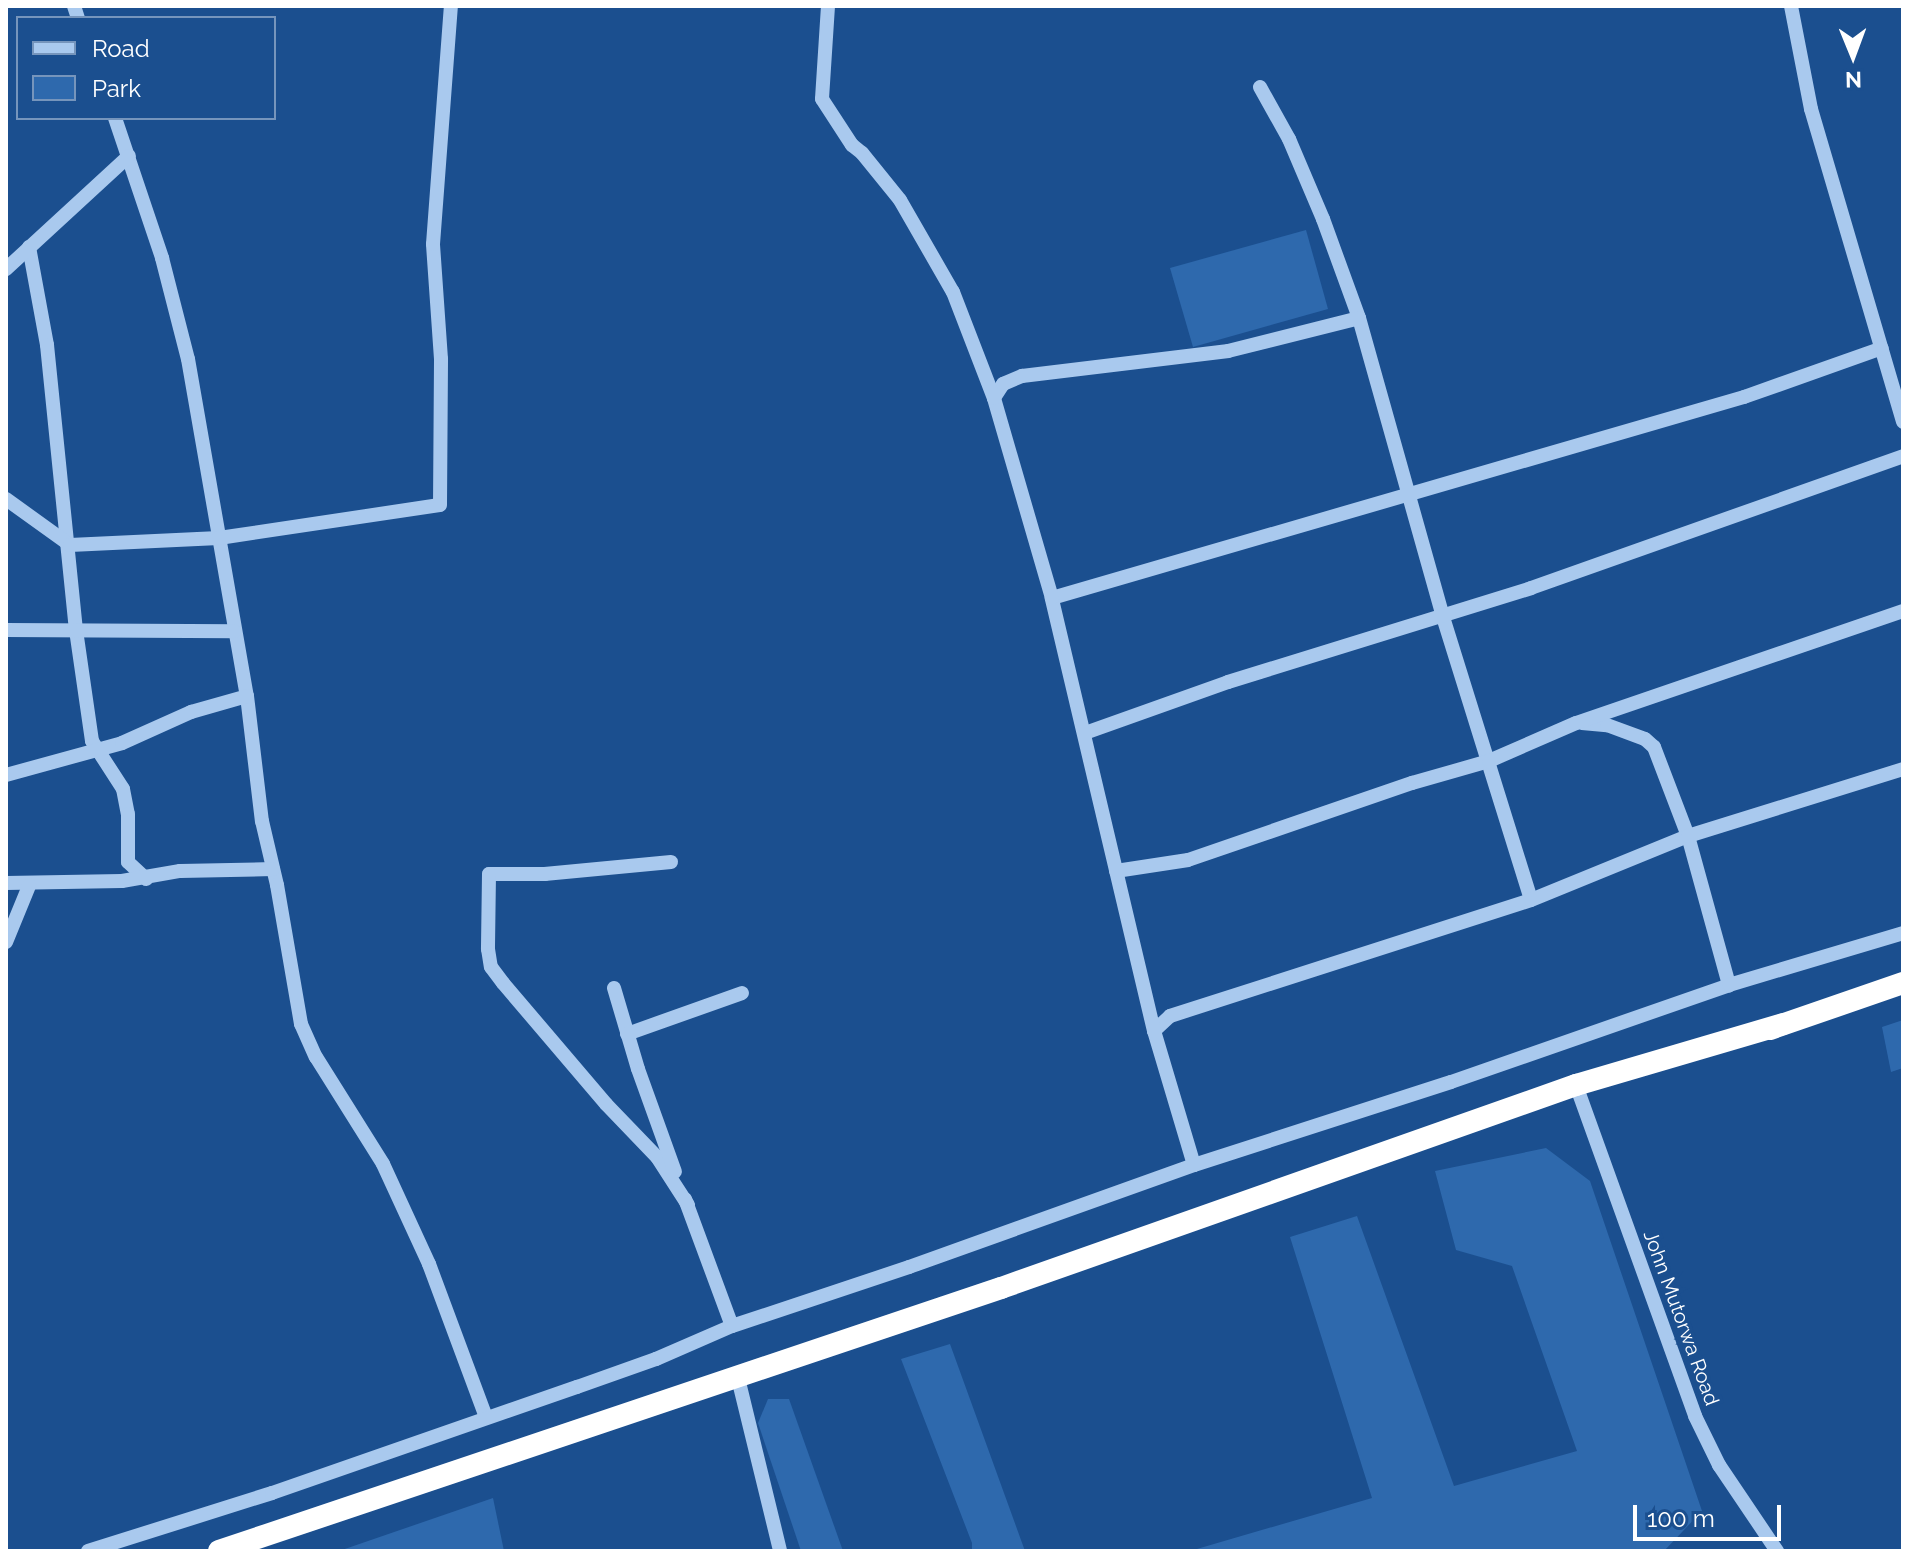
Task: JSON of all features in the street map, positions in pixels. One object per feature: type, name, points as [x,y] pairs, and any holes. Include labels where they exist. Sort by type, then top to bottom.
[{"type":"highway","points":[[219,1551],[490,1462],[737,1374],[1001,1288],[1351,1165],[1903,983]]},
{"type":"street","points":[[6,499],[70,545],[219,538],[440,505],[441,359],[433,244],[451,6]]},
{"type":"street","points":[[828,6],[822,99],[852,145],[900,200],[953,292],[994,398],[1052,598],[1154,1031],[1194,1165]]},
{"type":"street","points":[[1791,6],[1811,109],[1903,422]]},
{"type":"street","points":[[1260,87],[1289,139],[1323,219],[1359,318],[1443,617],[1531,900]]},
{"type":"street","points":[[116,120],[162,258],[188,359],[247,696],[262,821],[301,1024],[316,1057],[383,1164],[429,1264],[486,1417]]},
{"type":"street","points":[[6,269],[129,156]]},
{"type":"street","points":[[29,247],[47,345],[70,545],[76,630],[95,750],[123,789],[128,814],[128,862],[146,879]]},
{"type":"street","points":[[994,398],[1003,384],[1022,376],[1228,351],[1359,318]]},
{"type":"street","points":[[1052,598],[1744,397],[1882,348]]},
{"type":"street","points":[[1085,733],[1228,682],[1443,617],[1903,456]]},
{"type":"street","points":[[1116,871],[1188,860],[1412,783],[1489,761],[1576,723],[1903,611]]},
{"type":"street","points":[[6,630],[234,631]]},
{"type":"street","points":[[6,775],[122,743],[191,712],[247,696]]},
{"type":"street","points":[[1576,723],[1607,725],[1645,739],[1654,747],[1688,836],[1729,985]]},
{"type":"street","points":[[1154,1031],[1170,1016],[1531,900],[1688,836],[1903,769]]},
{"type":"street","points":[[671,862],[545,874],[489,874],[488,949],[491,967],[503,983],[606,1104],[657,1157],[688,1205]]},
{"type":"street","points":[[6,883],[29,886],[146,879],[180,871],[273,869]]},
{"type":"street","points":[[6,942],[29,886]]},
{"type":"street","points":[[88,1551],[286,1488],[656,1359],[732,1326],[909,1267],[1194,1165],[1451,1082],[1729,985],[1903,933]]},
{"type":"street","points":[[614,988],[627,1034],[732,1326]]},
{"type":"street","points":[[627,1034],[742,993]]},
{"type":"street","name":"John Mutorwa Road","points":[[1578,1090],[1695,1416],[1719,1465],[1777,1551]]},
{"type":"street","points":[[737,1374],[780,1551]]},
{"type":"green space","points":[[1306,230],[1328,309],[1193,347],[1170,268]]},
{"type":"green space","points":[[1903,1020],[1903,1068],[1891,1072],[1882,1027]]},
{"type":"green space","points":[[1546,1148],[1590,1181],[1702,1511],[1664,1551],[1190,1551],[1372,1498],[1290,1237],[1357,1216],[1454,1486],[1577,1451],[1512,1266],[1456,1250],[1435,1171]]},
{"type":"green space","points":[[950,1344],[1025,1551],[972,1551],[972,1543],[901,1359]]},
{"type":"green space","points":[[768,1399],[789,1399],[843,1551],[801,1551],[758,1423]]},
{"type":"green space","points":[[493,1498],[504,1551],[339,1551]]}]
